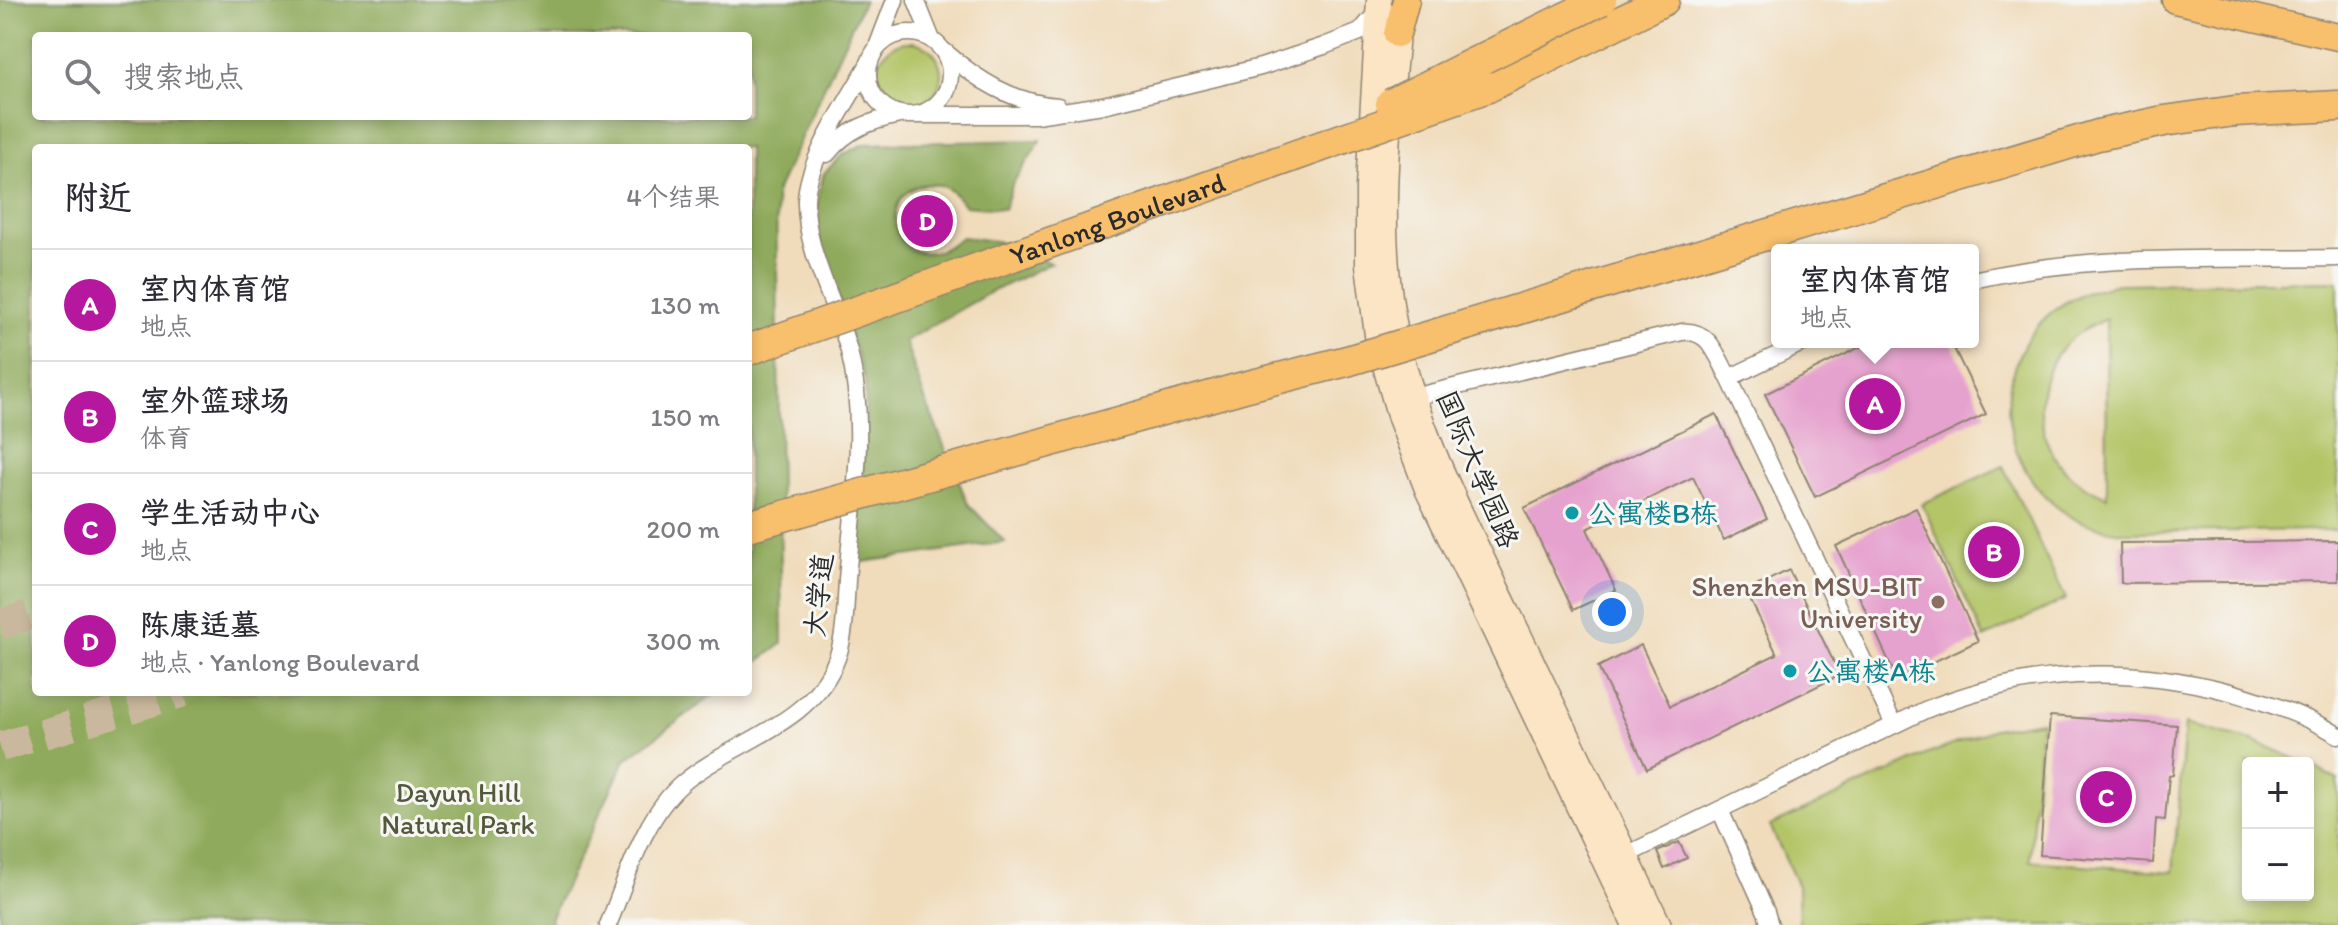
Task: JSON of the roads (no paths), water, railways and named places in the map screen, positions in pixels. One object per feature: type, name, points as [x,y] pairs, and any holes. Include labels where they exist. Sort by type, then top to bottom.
[{"type":"highway","points":[[1241,176],[1601,0]]},
{"type":"highway","name":"Yanlong Boulevard","points":[[752,349],[1488,87],[1664,0]]},
{"type":"highway","points":[[752,525],[1347,361],[2098,135],[2164,121],[2235,111],[2338,106]]},
{"type":"main road","points":[[1397,34],[1406,0]]},
{"type":"main road","points":[[2175,0],[2338,37]]},
{"type":"street","name":"大学道","points":[[608,925],[651,822],[665,803],[684,782],[786,720],[808,702],[826,681],[838,656],[856,461],[856,382],[848,347],[810,235],[806,200],[808,181],[818,156],[886,30],[895,0]]},
{"type":"street","points":[[808,181],[843,136],[873,120],[926,112],[945,95],[950,70],[916,0]]},
{"type":"street","name":"国际大学园路","points":[[1400,0],[1386,196],[1388,275],[1404,399],[1427,489],[1616,860],[1659,925]]},
{"type":"street","points":[[1083,108],[1051,106],[1005,93],[980,80],[937,44],[921,35],[896,35],[884,41],[872,57],[868,77],[878,101],[888,110],[907,115],[1036,115],[1083,108],[1261,67],[1360,32],[1378,5]]},
{"type":"street","name":"国际大学园路","points":[[1378,5],[1368,187],[1368,265],[1377,335],[1404,399]]},
{"type":"street","points":[[1979,279],[2090,263],[2338,258]]},
{"type":"street","points":[[1404,399],[1692,331],[1702,334],[1710,342],[1729,378],[1894,725]]},
{"type":"street","points":[[1729,378],[1792,348]]},
{"type":"street","points":[[1616,860],[1894,725],[1951,700],[1998,685],[2054,676],[2122,674],[2182,681],[2251,698],[2298,715],[2338,735]]},
{"type":"street","points":[[1720,810],[1770,925]]},
{"type":"street","name":"国际大学园路","points":[[1616,860],[1635,925]]},
{"type":"tunnel","points":[[0,625],[32,613]]},
{"type":"tunnel","points":[[0,747],[171,696]]},
{"type":"place","name":"陈康适墓","points":[[927,221]]},
{"type":"place","name":"室内体育馆","points":[[1875,404]]},
{"type":"place","name":"公寓楼B栋","points":[[1572,513]]},
{"type":"place","name":"室外篮球场","points":[[1994,552]]},
{"type":"place","name":"Shenzhen MSU-BIT University","points":[[1938,602]]},
{"type":"place","name":"公寓楼A栋","points":[[1790,671]]},
{"type":"place","name":"学生活动中心","points":[[2106,797]]},
{"type":"park label","name":"Dayun Hill Natural Park","points":[[458,808]]}]
